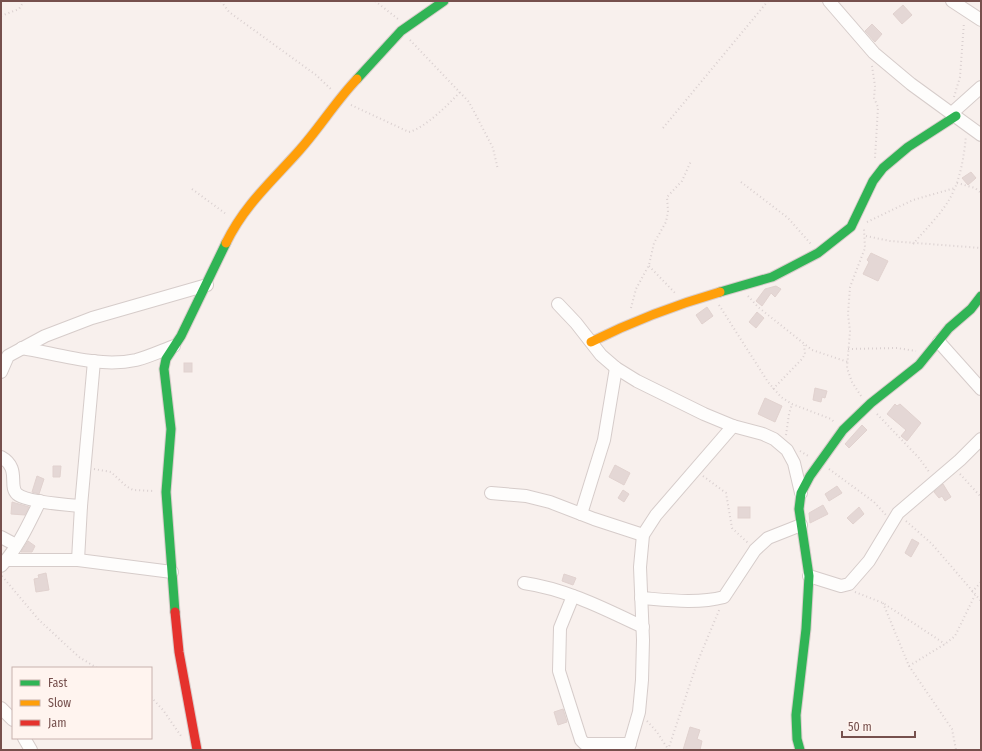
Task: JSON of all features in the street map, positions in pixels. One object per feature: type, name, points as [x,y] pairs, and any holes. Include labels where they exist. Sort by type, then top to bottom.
[{"type":"street","points":[[197,750],[180,652],[172,572],[166,492],[171,429],[164,370],[166,359],[182,336],[236,222],[260,190],[298,152],[342,99],[352,84],[404,28],[444,1]]},
{"type":"street","points":[[829,1],[874,53],[911,84],[981,135]]},
{"type":"street","points":[[952,1],[981,20]]},
{"type":"street","points":[[591,342],[632,322],[685,302],[772,276],[818,252],[851,227],[873,181],[883,168],[952,113],[981,87]]},
{"type":"street","points":[[1,372],[8,356],[45,336],[92,318],[207,285]]},
{"type":"street","points":[[801,493],[819,463],[843,430],[869,406],[919,365],[931,353],[949,328],[971,309],[981,296]]},
{"type":"street","points":[[558,304],[601,355],[616,368],[637,381],[733,426],[763,434],[774,439],[787,450],[794,463],[801,493],[801,525],[809,576],[806,629],[796,715],[797,739],[800,750]]},
{"type":"street","points":[[939,342],[981,389]]},
{"type":"street","points":[[22,348],[94,361],[118,362],[135,360],[174,346]]},
{"type":"street","points":[[78,560],[84,467],[94,361]]},
{"type":"street","points":[[581,514],[604,440],[616,368]]},
{"type":"street","points":[[573,596],[560,628],[559,671],[581,740],[585,744],[629,747],[639,712],[643,660],[640,551],[643,534],[656,515],[733,426]]},
{"type":"street","points":[[809,576],[841,586],[849,584],[855,579],[869,561],[894,518],[981,439]]},
{"type":"street","points":[[1,457],[7,460],[13,470],[16,493],[40,501],[81,506]]},
{"type":"street","points":[[491,493],[526,496],[550,502],[581,514],[643,534]]},
{"type":"street","points":[[4,563],[16,545],[40,501]]},
{"type":"street","points":[[641,598],[692,601],[715,600],[724,597],[755,550],[768,538],[801,525]]},
{"type":"street","points":[[1,537],[16,545]]},
{"type":"street","points":[[4,563],[78,560],[172,572]]},
{"type":"street","points":[[524,583],[546,587],[573,596],[643,627]]},
{"type":"street","points":[[1,708],[12,719]]},
{"type":"street","points":[[25,739],[31,750]]},
{"type":"path","points":[[1,16],[19,9],[24,1]]},
{"type":"path","points":[[221,1],[229,12],[316,75],[342,99],[355,107],[409,132],[425,123],[460,92]]},
{"type":"path","points":[[375,1],[404,28],[469,102],[493,148],[498,170]]},
{"type":"path","points":[[663,128],[768,1]]},
{"type":"path","points":[[952,113],[960,77],[964,9]]},
{"type":"path","points":[[874,53],[872,66],[875,86],[874,98],[878,107],[875,161]]},
{"type":"path","points":[[913,244],[949,201],[955,188],[964,155],[967,124]]},
{"type":"path","points":[[632,322],[633,298],[649,265],[654,243],[667,217],[667,197],[682,181],[691,161]]},
{"type":"path","points":[[741,182],[788,218],[818,252]]},
{"type":"path","points":[[956,183],[975,188],[981,193]]},
{"type":"path","points":[[192,188],[236,222]]},
{"type":"path","points":[[935,480],[920,458],[869,406],[852,382],[847,368],[850,287],[862,258],[866,236],[862,225],[913,200],[955,188]]},
{"type":"path","points":[[866,236],[913,244],[981,248]]},
{"type":"path","points":[[649,265],[685,302]]},
{"type":"path","points":[[738,285],[758,307],[812,350],[848,362]]},
{"type":"path","points":[[712,293],[773,389],[781,397],[792,404],[831,419],[843,430]]},
{"type":"path","points":[[773,389],[802,360],[805,354],[804,344]]},
{"type":"path","points":[[848,349],[897,348],[931,353]]},
{"type":"path","points":[[787,450],[786,431],[792,404]]},
{"type":"path","points":[[819,463],[932,544],[981,602]]},
{"type":"path","points":[[953,465],[981,497]]},
{"type":"path","points":[[84,467],[111,472],[126,486],[133,490],[166,492]]},
{"type":"path","points":[[694,470],[726,493],[732,528],[755,550]]},
{"type":"path","points":[[1,575],[44,624],[79,657],[95,667]]},
{"type":"path","points":[[972,592],[981,582]]},
{"type":"path","points":[[841,586],[883,603],[945,644]]},
{"type":"path","points":[[909,666],[945,644],[955,636],[975,595]]},
{"type":"path","points":[[668,750],[697,663],[724,597]]},
{"type":"path","points":[[883,603],[909,666],[948,721],[955,740],[956,750]]},
{"type":"path","points":[[152,698],[163,710],[183,739]]},
{"type":"path","points":[[639,712],[657,732],[668,750]]},
{"type":"building","points":[[903,5],[912,15],[902,24],[893,14]]},
{"type":"building","points":[[872,24],[882,34],[875,42],[865,31]]},
{"type":"building","points":[[971,172],[976,178],[968,185],[962,178]]},
{"type":"building","points":[[871,253],[888,261],[878,281],[863,274],[869,262],[867,260]]},
{"type":"building","points":[[776,286],[781,289],[775,297],[771,293],[762,306],[756,301],[765,289]]},
{"type":"building","points":[[707,307],[713,316],[702,324],[696,315]]},
{"type":"building","points":[[757,312],[764,318],[756,328],[749,322]]},
{"type":"building","points":[[184,363],[192,363],[192,372],[184,372]]},
{"type":"building","points":[[815,388],[827,391],[825,398],[822,397],[821,402],[813,400]]},
{"type":"building","points":[[765,398],[782,406],[775,422],[758,414]]},
{"type":"building","points":[[895,404],[897,406],[900,404],[921,423],[907,441],[901,436],[906,430],[887,414]]},
{"type":"building","points":[[862,425],[867,430],[849,448],[845,444]]},
{"type":"building","points":[[615,465],[630,473],[624,485],[609,477]]},
{"type":"building","points":[[53,466],[61,466],[60,477],[53,477]]},
{"type":"building","points":[[37,476],[44,479],[39,494],[32,492]]},
{"type":"building","points":[[943,484],[951,497],[945,501],[942,496],[939,498],[934,492]]},
{"type":"building","points":[[837,486],[842,493],[829,501],[825,494]]},
{"type":"building","points":[[623,490],[629,494],[624,502],[618,498]]},
{"type":"building","points":[[12,502],[29,507],[25,515],[11,514]]},
{"type":"building","points":[[823,505],[828,514],[810,523],[809,513]]},
{"type":"building","points":[[738,507],[750,507],[750,518],[738,518]]},
{"type":"building","points":[[859,507],[864,514],[853,524],[847,518]]},
{"type":"building","points":[[912,539],[919,543],[911,557],[905,553]]},
{"type":"building","points":[[28,541],[35,546],[32,552],[21,552]]},
{"type":"building","points":[[46,573],[49,590],[36,592],[34,579],[39,578],[38,575]]},
{"type":"building","points":[[564,574],[576,578],[573,585],[562,581]]},
{"type":"building","points":[[563,709],[567,722],[558,725],[554,712]]},
{"type":"building","points":[[690,727],[700,730],[697,739],[702,741],[700,750],[683,750]]},
{"type":"traffic: fast","points":[[357,79],[401,31],[444,1]]},
{"type":"traffic: fast","points":[[720,292],[772,277],[818,253],[851,227],[873,181],[883,168],[908,147],[956,116]]},
{"type":"traffic: fast","points":[[175,612],[166,492],[171,429],[164,369],[166,359],[181,336],[226,243]]},
{"type":"traffic: fast","points":[[800,750],[797,739],[796,715],[806,629],[809,576],[799,509],[801,493],[810,476],[843,430],[871,403],[919,365],[949,328],[971,309],[981,296]]},
{"type":"traffic: slow","points":[[226,243],[249,206],[305,144],[341,97],[357,79]]},
{"type":"traffic: slow","points":[[591,342],[654,314],[720,292]]},
{"type":"traffic: jam","points":[[175,612],[179,652],[197,750]]}]
